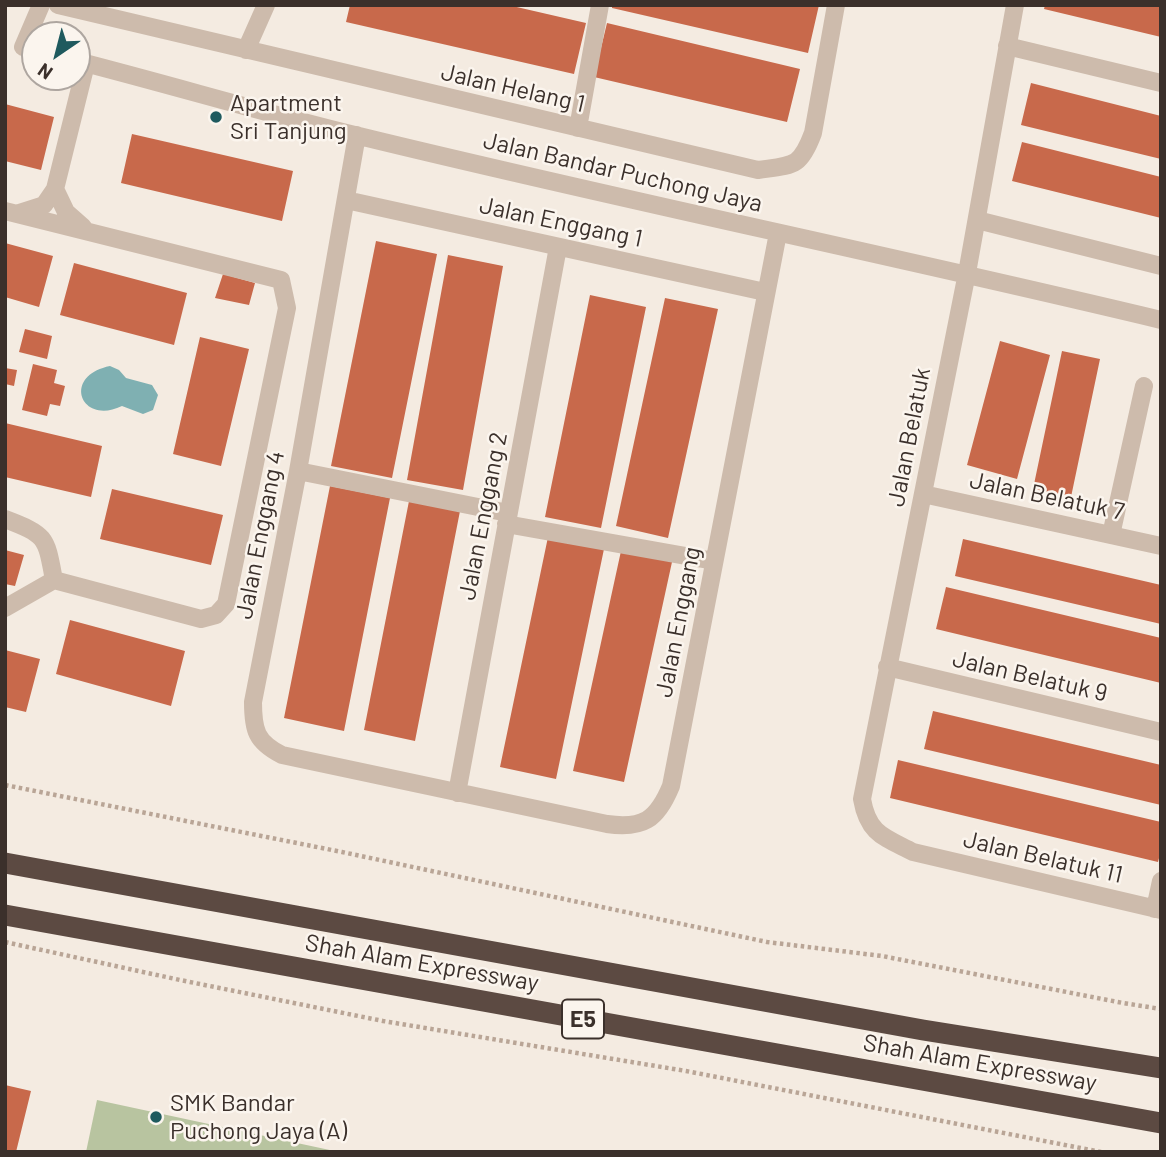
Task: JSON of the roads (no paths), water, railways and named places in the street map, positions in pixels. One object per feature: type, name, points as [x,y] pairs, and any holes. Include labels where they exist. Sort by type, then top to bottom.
[{"type":"highway","name":"Shah Alam Expressway","points":[[5,863],[923,1030],[1161,1068]]},
{"type":"highway","name":"Shah Alam Expressway","points":[[5,915],[1161,1123]]},
{"type":"street","name":"Jalan Helang 1","points":[[58,5],[758,170],[793,165],[806,152],[813,133],[836,5]]},
{"type":"street","points":[[246,50],[266,5]]},
{"type":"street","points":[[578,128],[600,5]]},
{"type":"street","name":"Jalan Belatuk","points":[[913,852],[877,833],[865,817],[862,799],[967,273],[1015,5]]},
{"type":"street","points":[[1007,46],[1161,83]]},
{"type":"street","name":"Jalan Bandar Puchong Jaya","points":[[91,64],[357,135],[778,233],[967,273],[1161,320]]},
{"type":"street","points":[[12,212],[44,205],[55,189],[76,91]]},
{"type":"street","name":"Jalan Enggang 4","points":[[357,135],[298,471],[253,702],[253,719],[258,736],[268,748],[282,755],[457,793]]},
{"type":"street","points":[[55,189],[66,212],[85,229]]},
{"type":"street","name":"Jalan Enggang 1","points":[[346,200],[765,292]]},
{"type":"street","points":[[5,608],[54,580],[201,619],[216,615],[226,604],[287,308],[281,280],[12,212]]},
{"type":"street","points":[[976,220],[1161,266]]},
{"type":"street","name":"Jalan Enggang","points":[[457,793],[625,826],[640,824],[655,815],[665,800],[671,786],[778,233]]},
{"type":"street","name":"Jalan Enggang 2","points":[[457,793],[558,247]]},
{"type":"street","points":[[1111,535],[1144,386]]},
{"type":"street","points":[[298,471],[507,519],[714,561]]},
{"type":"street","name":"Jalan Belatuk 7","points":[[923,494],[1161,547]]},
{"type":"street","points":[[5,519],[42,537],[48,548],[54,580]]},
{"type":"street","name":"Jalan Belatuk 9","points":[[887,667],[1161,732]]},
{"type":"street","name":"Jalan Belatuk 11","points":[[913,852],[1158,909]]},
{"type":"street","points":[[1158,909],[1161,881]]},
{"type":"water","points":[[110,366],[119,370],[126,378],[152,385],[158,395],[153,410],[143,414],[122,406],[96,410],[87,405],[81,388],[85,379],[95,371]]},
{"type":"place","name":"Apartment Sri Tanjung","points":[[216,117]]},
{"type":"place","name":"SMK Bandar Puchong Jaya (A)","points":[[156,1117]]}]
